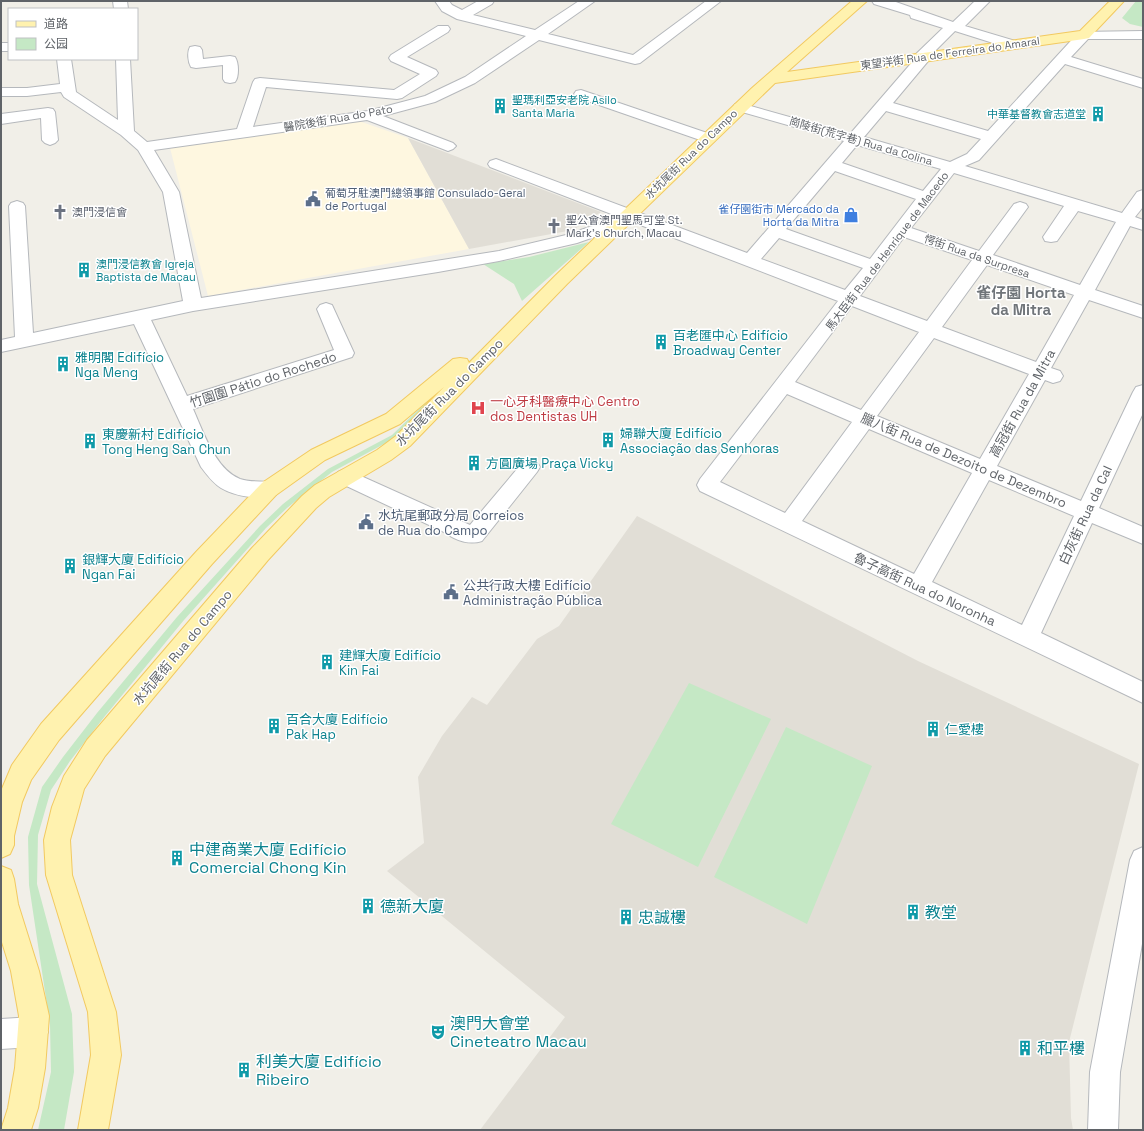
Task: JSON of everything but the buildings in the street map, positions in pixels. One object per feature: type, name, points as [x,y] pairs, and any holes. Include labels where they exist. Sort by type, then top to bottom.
[{"type":"main road","name":"水坑尾街 Rua do Campo","points":[[93,1130],[100,1100],[106,1055],[102,1012],[59,875],[57,840],[67,799],[73,784],[96,748],[260,554],[309,502],[345,477],[384,455],[403,440],[561,280],[740,107],[860,1]]},
{"type":"main road","points":[[1084,35],[1116,1]]},
{"type":"main road","name":"東望洋街 Rua de Ferreira do Amaral","points":[[770,79],[1084,35]]},
{"type":"main road","points":[[801,52],[798,55],[798,59],[805,66],[812,69],[827,71]]},
{"type":"main road","name":"水坑尾街 Rua do Campo","points":[[2,830],[9,802],[21,773],[50,732],[204,558],[269,489],[318,455],[374,430],[393,419],[561,280]]},
{"type":"main road","points":[[1,879],[4,904],[25,971],[34,1016],[30,1068],[23,1108],[16,1130]]},
{"type":"street","points":[[442,1],[447,8],[462,16],[635,60],[714,1]]},
{"type":"street","points":[[462,16],[486,1]]},
{"type":"street","name":"醫院後街 Rua do Pato","points":[[144,147],[368,115],[416,103],[447,92],[470,80],[588,1]]},
{"type":"street","points":[[879,1],[918,13],[916,15],[1014,44]]},
{"type":"street","points":[[750,260],[883,105],[922,57],[983,1]]},
{"type":"street","points":[[230,79],[397,96],[431,73],[396,58],[443,29]]},
{"type":"street","points":[[1084,35],[1143,35]]},
{"type":"street","name":"馬大臣街 Rua de Henrique de Macedo","points":[[707,485],[926,197],[951,167],[973,157],[1084,35]]},
{"type":"street","points":[[195,50],[196,64],[230,60],[230,79]]},
{"type":"street","points":[[1062,59],[1143,84]]},
{"type":"street","points":[[64,60],[69,94],[126,132],[144,147],[171,192],[193,305]]},
{"type":"street","points":[[123,60],[126,132]]},
{"type":"street","points":[[230,79],[244,63]]},
{"type":"street","points":[[243,133],[260,82]]},
{"type":"street","points":[[1,92],[27,92],[68,87]]},
{"type":"street","points":[[581,94],[708,138]]},
{"type":"street","points":[[883,105],[991,137]]},
{"type":"street","name":"崗陵街(荒字巷) Rua da Colina","points":[[740,107],[951,167],[1134,222]]},
{"type":"street","points":[[1,119],[48,112],[50,140]]},
{"type":"street","points":[[368,115],[448,146]]},
{"type":"street","points":[[496,164],[582,198],[625,218],[676,233],[750,260],[1047,373]]},
{"type":"street","points":[[832,165],[926,197]]},
{"type":"street","name":"高冠街 Rua da Mitra","points":[[919,586],[985,469],[1047,373],[1084,292],[1134,222],[1143,195]]},
{"type":"street","points":[[1051,237],[1074,204]]},
{"type":"street","points":[[17,206],[24,341]]},
{"type":"street","points":[[788,524],[1020,207]]},
{"type":"street","points":[[1,346],[193,305],[438,267],[491,257],[571,239],[625,218]]},
{"type":"street","name":"愕街 Rua da Surpresa","points":[[901,230],[1143,312]]},
{"type":"street","points":[[776,231],[874,266]]},
{"type":"street","name":"竹園圍 Pátio do Rochedo","points":[[182,405],[345,353],[326,309]]},
{"type":"street","points":[[140,317],[208,462],[218,477],[234,485],[249,489],[269,489]]},
{"type":"street","name":"臘八街 Rua de Dezoito de Dezembro","points":[[784,384],[1143,536]]},
{"type":"street","name":"白灰街 Rua da Cal","points":[[1027,638],[1143,392]]},
{"type":"street","points":[[345,477],[463,531],[530,468]]},
{"type":"street","name":"魯子高街 Rua do Noronha","points":[[707,485],[1143,693]]},
{"type":"street","points":[[1103,1130],[1105,1072],[1143,860]]},
{"type":"street","points":[[1,1034],[33,1032]]},
{"type":"shaded area","name":"葡萄牙駐澳門總領事館 Consulado-Geral de Portugal","points":[[356,120],[408,138],[469,249],[208,296],[170,148]]},
{"type":"shaded area","points":[[408,138],[601,212],[573,230],[469,249]]},
{"type":"shaded area","points":[[637,516],[918,661],[1139,764],[1069,1042],[1071,1118],[1073,1130],[480,1130],[565,1017],[387,871],[424,843],[418,777],[442,736],[472,697],[487,705],[537,639],[559,626]]},
{"type":"green space","points":[[1136,1],[1143,1],[1143,27],[1130,24],[1122,18]]},
{"type":"green space","points":[[589,242],[522,301],[514,284],[483,264],[529,257]]},
{"type":"green space","points":[[496,338],[397,437],[332,472],[287,508],[266,528],[184,620],[105,716],[70,761],[51,790],[38,835],[37,884],[72,1014],[74,1072],[64,1130],[38,1130],[51,1072],[50,1025],[29,885],[28,837],[42,787],[97,713],[177,617],[260,526],[283,504],[328,469],[392,435],[492,339]]},
{"type":"green space","points":[[689,683],[771,719],[698,867],[611,824]]},
{"type":"green space","points":[[786,727],[872,766],[807,924],[714,877]]},
{"type":"place","name":"聖瑪利亞安老院 Asilo Santa Maria","points":[[500,106]]},
{"type":"place","name":"中華基督教會志道堂","points":[[1098,114]]},
{"type":"place","name":"葡萄牙駐澳門總領事館 Consulado-Geral de Portugal","points":[[313,199]]},
{"type":"place","name":"澳門浸信會","points":[[60,212]]},
{"type":"place","name":"雀仔園街市 Mercado da Horta da Mitra","points":[[851,215]]},
{"type":"place","name":"聖公會澳門聖馬可堂 St. Mark's Church, Macau","points":[[554,226]]},
{"type":"place","name":"澳門浸信教會 Igreja Baptista de Macau","points":[[84,270]]},
{"type":"place","name":"百老匯中心 Edifício Broadway Center","points":[[661,342]]},
{"type":"place","name":"雅明閣 Edifício Nga Meng","points":[[63,364]]},
{"type":"place","name":"一心牙科醫療中心 Centro dos Dentistas UH","points":[[478,408]]},
{"type":"place","name":"婦聯大廈 Edifício Associação das Senhoras","points":[[608,440]]},
{"type":"place","name":"東慶新村 Edifício Tong Heng San Chun","points":[[90,441]]},
{"type":"place","name":"方圓廣場 Praça Vicky","points":[[474,463]]},
{"type":"place","name":"水坑尾郵政分局 Correios de Rua do Campo","points":[[366,522]]},
{"type":"place","name":"銀輝大廈 Edifício Ngan Fai","points":[[70,566]]},
{"type":"place","name":"公共行政大樓 Edifício Administração Pública","points":[[451,592]]},
{"type":"place","name":"建輝大廈 Edifício Kin Fai","points":[[327,662]]},
{"type":"place","name":"百合大廈 Edifício Pak Hap","points":[[274,726]]},
{"type":"place","name":"仁愛樓","points":[[933,729]]},
{"type":"place","name":"中建商業大廈 Edifício Comercial Chong Kin","points":[[177,858]]},
{"type":"place","name":"德新大廈","points":[[368,906]]},
{"type":"place","name":"教堂","points":[[913,912]]},
{"type":"place","name":"忠誠樓","points":[[626,917]]},
{"type":"place","name":"澳門大會堂 Cineteatro Macau","points":[[438,1032]]},
{"type":"place","name":"和平樓","points":[[1025,1048]]},
{"type":"place","name":"利美大廈 Edifício Ribeiro","points":[[244,1070]]},
{"type":"district","name":"雀仔園 Horta da Mitra","points":[[1021,302]]}]
